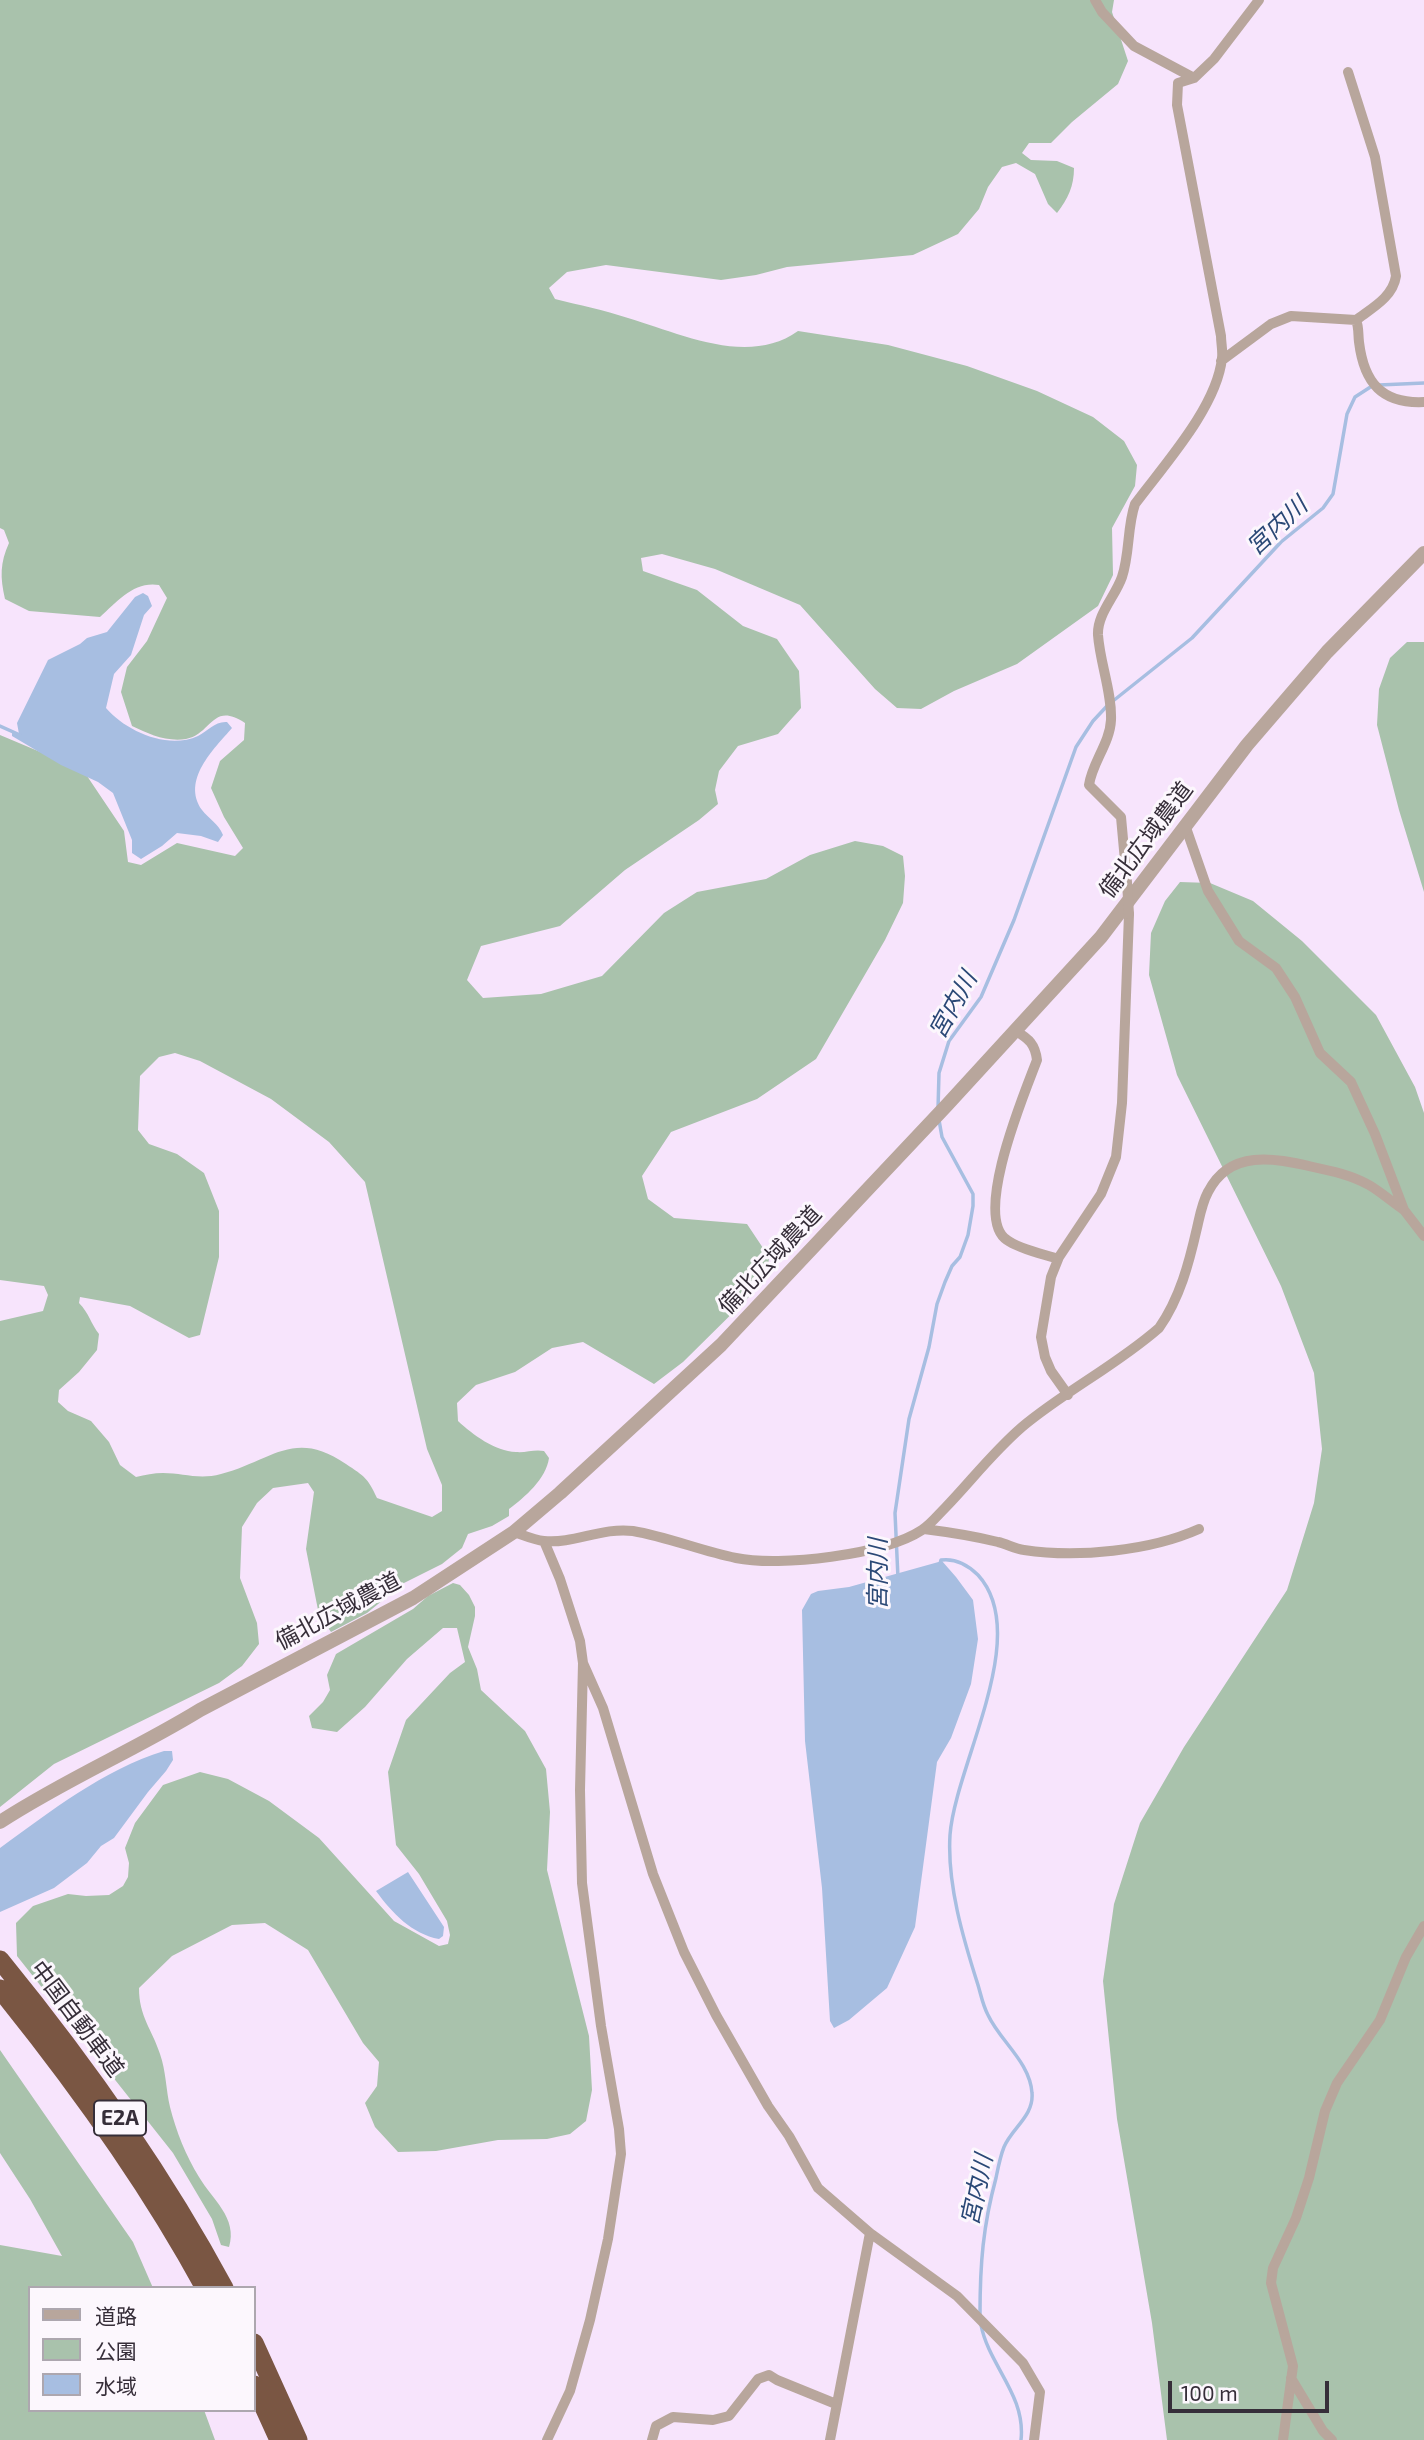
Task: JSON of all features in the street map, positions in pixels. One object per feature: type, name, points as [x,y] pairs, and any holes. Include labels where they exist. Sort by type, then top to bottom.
[{"type":"highway","name":"中国自動車道","points":[[0,1960],[63,2038],[137,2143],[197,2236],[223,2286]]},
{"type":"highway","name":"中国自動車道","points":[[0,1989],[48,2048],[123,2151],[180,2242],[204,2286]]},
{"type":"highway","points":[[256,2347],[298,2440]]},
{"type":"highway","points":[[256,2389],[279,2440]]},
{"type":"street","points":[[1095,0],[1102,12],[1134,47],[1194,78]]},
{"type":"street","points":[[1068,1395],[1051,1371],[1041,1337],[1051,1277],[1058,1259],[1101,1194],[1116,1157],[1122,1103],[1129,914],[1121,817],[1089,785],[1091,772],[1111,721],[1098,620],[1115,595],[1123,574],[1129,521],[1135,504],[1206,404],[1222,360],[1221,336],[1177,105],[1178,83],[1194,78],[1214,59],[1259,0]]},
{"type":"street","points":[[1222,360],[1271,324],[1291,316],[1356,320],[1387,296],[1395,286],[1396,276],[1375,157],[1348,72]]},
{"type":"street","points":[[1356,320],[1363,364],[1381,393],[1412,402],[1424,402]]},
{"type":"street","name":"備北広域農道","points":[[0,1822],[90,1769],[413,1598],[514,1532],[560,1493],[721,1345],[1016,1031],[1101,937],[1247,745],[1327,652],[1424,553]]},
{"type":"street","points":[[1185,825],[1208,891],[1239,941],[1276,968],[1295,997],[1320,1054],[1351,1082],[1375,1134],[1404,1210],[1424,1236]]},
{"type":"street","points":[[1016,1031],[1029,1039],[1035,1047],[1037,1060],[998,1175],[995,1210],[997,1230],[1007,1240],[1058,1259]]},
{"type":"street","points":[[514,1532],[544,1541],[607,1530],[628,1531],[657,1535],[736,1558],[779,1562],[803,1561],[853,1552],[895,1541],[924,1529],[991,1456],[1023,1427],[1159,1328],[1172,1308],[1182,1283],[1202,1205],[1216,1178],[1226,1170],[1246,1161],[1273,1158],[1344,1174],[1369,1185],[1404,1210]]},
{"type":"street","points":[[924,1529],[998,1542],[1022,1550],[1073,1554],[1106,1551],[1180,1537],[1199,1529]]},
{"type":"street","points":[[544,1541],[560,1579],[580,1641],[583,1663],[580,1790],[582,1883],[621,2154],[608,2239],[590,2320],[570,2391],[547,2440]]},
{"type":"street","points":[[583,1663],[603,1708],[653,1874],[684,1952],[716,2015],[818,2188],[870,2233],[957,2296],[1023,2362],[1040,2392],[1034,2440]]},
{"type":"street","points":[[1283,2440],[1293,2366],[1271,2283],[1273,2268],[1296,2218],[1310,2178],[1325,2111],[1337,2082],[1380,2020],[1406,1957],[1424,1926]]},
{"type":"street","points":[[830,2440],[870,2233]]},
{"type":"street","points":[[652,2440],[656,2426],[673,2417],[713,2420],[730,2416],[758,2379],[769,2375],[836,2404]]},
{"type":"street","points":[[1291,2378],[1323,2431],[1332,2440]]},
{"type":"green space","points":[[0,0],[1114,0],[1112,12],[1128,61],[1118,84],[1051,143],[1029,143],[1022,153],[1031,160],[1057,161],[1074,168],[1070,192],[1057,213],[1048,204],[1035,174],[1016,163],[1002,167],[988,187],[979,209],[958,234],[913,255],[787,267],[721,280],[606,265],[567,272],[549,288],[555,299],[610,312],[713,344],[758,346],[778,341],[798,331],[888,345],[967,366],[1037,391],[1093,417],[1124,441],[1137,465],[1135,486],[1112,528],[1113,575],[1098,606],[1017,664],[954,691],[921,709],[897,708],[875,689],[800,605],[715,569],[662,554],[641,558],[643,571],[697,590],[743,626],[777,639],[799,671],[801,708],[778,734],[738,746],[719,771],[715,790],[718,804],[699,820],[625,870],[560,926],[481,946],[467,980],[483,998],[541,994],[602,976],[664,913],[697,892],[766,879],[810,855],[855,841],[883,846],[903,856],[903,903],[885,940],[816,1059],[757,1099],[671,1132],[642,1176],[648,1199],[674,1218],[747,1224],[769,1257],[767,1279],[683,1362],[654,1384],[583,1342],[552,1348],[515,1372],[476,1385],[457,1403],[458,1421],[477,1437],[500,1449],[516,1452],[544,1451],[549,1458],[544,1473],[528,1493],[509,1509],[509,1516],[492,1526],[468,1534],[462,1548],[442,1564],[404,1583],[367,1613],[331,1632],[319,1615],[306,1549],[314,1492],[308,1483],[273,1488],[257,1503],[242,1527],[240,1578],[257,1623],[259,1644],[242,1666],[219,1683],[54,1764],[0,1807],[0,1321],[43,1311],[48,1295],[44,1286],[0,1280],[0,735],[83,770],[124,831],[128,862],[141,865],[177,843],[235,856],[243,848],[224,817],[211,788],[220,761],[244,740],[245,723],[234,717],[219,717],[195,736],[179,740],[158,737],[132,726],[121,692],[127,667],[147,641],[167,598],[159,585],[134,589],[100,617],[29,611],[5,599],[2,570],[9,543],[4,530],[0,528]],"holes":[[[175,1053],[200,1061],[271,1099],[329,1142],[365,1182],[427,1449],[442,1485],[442,1511],[432,1517],[377,1498],[365,1478],[328,1454],[312,1449],[283,1451],[213,1476],[163,1473],[136,1477],[120,1465],[109,1442],[91,1421],[68,1411],[58,1402],[59,1390],[79,1372],[97,1350],[99,1334],[79,1303],[80,1297],[130,1306],[189,1338],[200,1335],[219,1257],[219,1211],[204,1173],[177,1154],[149,1144],[138,1130],[140,1076],[159,1057]]]},
{"type":"green space","points":[[1407,642],[1424,642],[1424,892],[1377,725],[1379,689],[1390,658]]},
{"type":"green space","points":[[1180,882],[1210,883],[1253,901],[1302,941],[1376,1015],[1415,1087],[1424,1113],[1424,2440],[1167,2440],[1152,2323],[1117,2119],[1103,1981],[1114,1904],[1140,1823],[1184,1747],[1287,1590],[1314,1503],[1322,1449],[1314,1373],[1281,1286],[1177,1075],[1149,975],[1151,933],[1165,901]]},
{"type":"green space","points":[[453,1583],[460,1585],[475,1607],[468,1647],[477,1669],[481,1690],[525,1731],[546,1769],[550,1812],[547,1870],[589,2036],[592,2090],[586,2121],[570,2134],[547,2139],[498,2140],[436,2151],[398,2152],[375,2127],[365,2103],[377,2086],[379,2062],[363,2043],[308,1950],[265,1923],[232,1925],[172,1956],[139,1988],[144,2015],[162,2060],[170,2107],[178,2134],[194,2169],[222,2209],[230,2227],[229,2247],[221,2245],[212,2219],[173,2153],[17,1956],[16,1923],[33,1906],[68,1894],[109,1895],[123,1886],[128,1877],[129,1863],[125,1848],[135,1823],[163,1785],[200,1772],[228,1779],[269,1801],[319,1838],[394,1921],[439,1946],[448,1944],[450,1935],[447,1921],[419,1874],[396,1845],[388,1772],[406,1720],[450,1673],[465,1662],[457,1628],[443,1628],[407,1659],[365,1707],[337,1732],[312,1728],[309,1716],[330,1690],[327,1675],[336,1654]]},
{"type":"green space","points":[[0,2050],[133,2242],[152,2286],[28,2286],[28,2412],[205,2412],[215,2440],[0,2440],[0,2245],[62,2256],[0,2153]]},
{"type":"water","points":[[143,593],[148,596],[152,606],[144,615],[131,655],[114,674],[106,708],[136,731],[173,741],[198,736],[223,722],[227,722],[232,728],[202,766],[195,787],[202,810],[223,835],[218,842],[201,836],[177,833],[141,859],[132,853],[132,840],[113,793],[98,782],[61,765],[12,736],[12,731],[19,734],[17,723],[48,660],[87,638],[107,632],[135,597]]},
{"type":"water","points":[[942,1561],[973,1600],[978,1639],[971,1684],[951,1738],[937,1762],[915,1927],[887,1988],[849,2020],[834,2028],[830,2021],[822,1888],[805,1741],[802,1610],[811,1594],[818,1591],[849,1587]]},
{"type":"water","points":[[164,1751],[172,1751],[173,1760],[114,1838],[101,1846],[87,1863],[54,1888],[0,1912],[0,1848],[99,1780]]},
{"type":"water","points":[[408,1872],[444,1927],[443,1936],[439,1939],[420,1932],[403,1921],[376,1891]]},
{"type":"waterway","name":"宮内川","points":[[1379,385],[1424,383]]},
{"type":"waterway","name":"宮内川","points":[[1113,701],[1192,638],[1281,542],[1323,508],[1333,494],[1347,414],[1355,397],[1372,386]]},
{"type":"waterway","name":"宮内川","points":[[938,1109],[939,1073],[949,1041],[981,997],[1014,920],[1076,747],[1093,721],[1107,706]]},
{"type":"waterway","points":[[0,726],[20,735]]},
{"type":"waterway","name":"宮内川","points":[[898,1578],[895,1513],[909,1419],[929,1347],[937,1304],[952,1266],[960,1257],[968,1235],[973,1206],[973,1194],[942,1137],[939,1120]]},
{"type":"waterway","name":"宮内川","points":[[940,1564],[941,1560],[952,1560],[970,1568],[978,1575],[993,1601],[998,1631],[995,1665],[987,1701],[955,1806],[950,1835],[951,1872],[962,1930],[985,2008],[993,2025],[1026,2071],[1032,2093],[1030,2108],[1004,2147],[999,2163],[983,2245],[980,2314]]},
{"type":"waterway","name":"宮内川","points":[[981,2325],[991,2354],[1018,2409],[1021,2440]]}]
